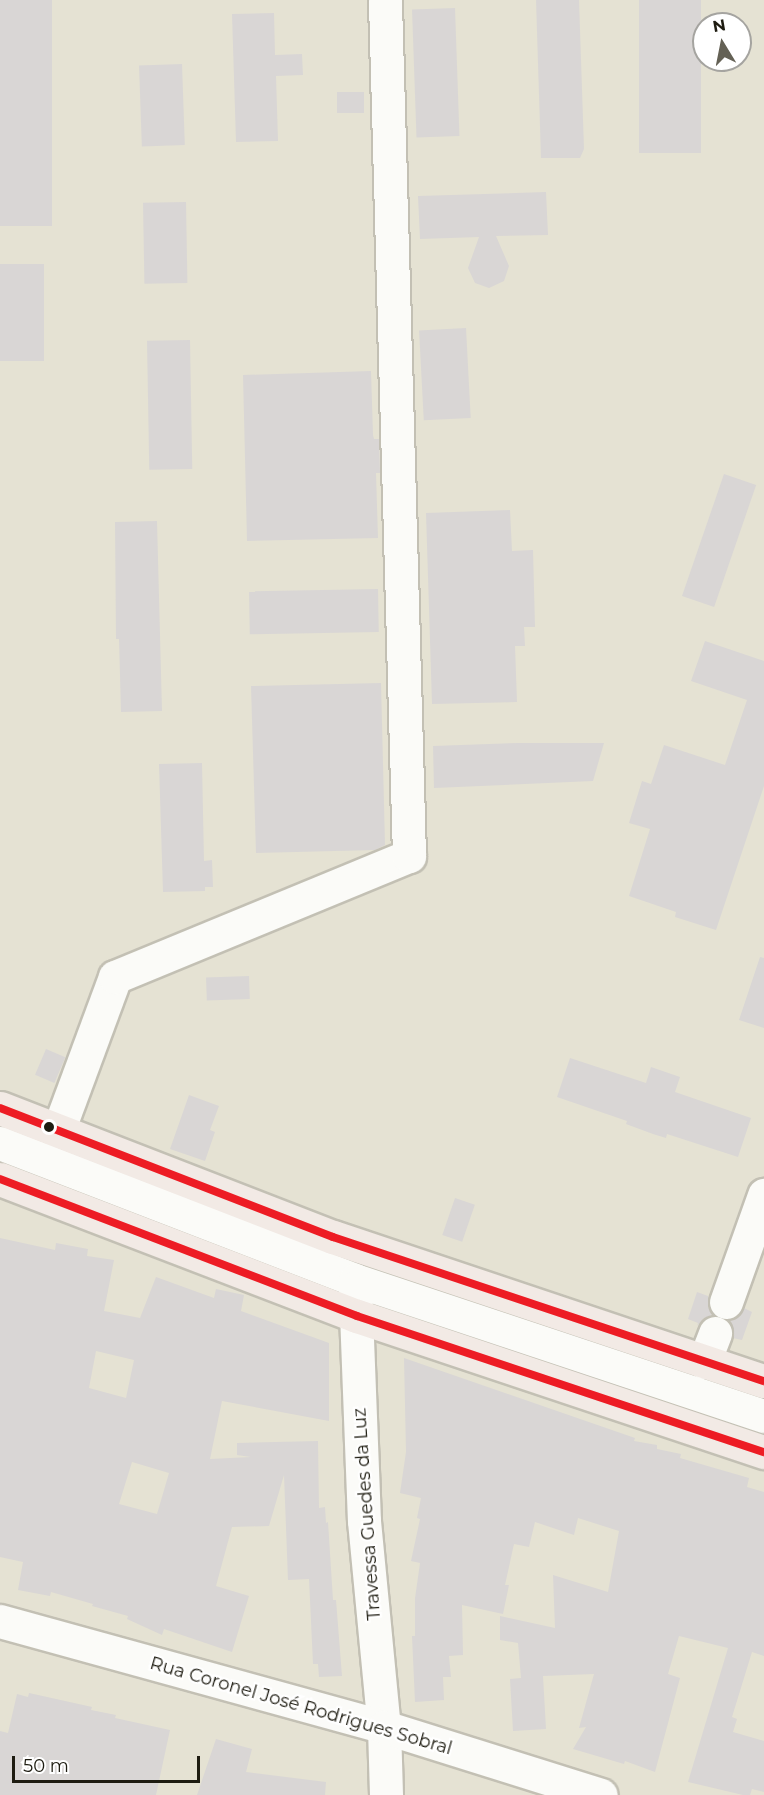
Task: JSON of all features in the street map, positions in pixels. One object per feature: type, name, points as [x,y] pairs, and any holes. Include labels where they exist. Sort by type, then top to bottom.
[{"type":"main road","points":[[1,1108],[333,1237],[710,1348],[764,1381]]},
{"type":"main road","points":[[0,1179],[357,1316],[764,1452]]},
{"type":"street","points":[[58,1131],[115,977],[409,856],[385,0]]},
{"type":"street","points":[[0,1143],[355,1280],[764,1416]]},
{"type":"street","points":[[726,1302],[764,1195]]},
{"type":"street","name":"Travessa Guedes da Luz","points":[[333,1237],[355,1280],[364,1521],[384,1727],[386,1795]]},
{"type":"street","name":"Rua Coronel José Rodrigues Sobral","points":[[0,1621],[384,1727],[601,1795]]},
{"type":"building","points":[[0,0],[52,0],[52,226],[0,226]]},
{"type":"building","points":[[536,0],[579,0],[584,149],[580,158],[541,158]]},
{"type":"building","points":[[639,0],[701,0],[701,12],[692,12],[692,72],[701,72],[701,153],[639,153]]},
{"type":"building","points":[[455,8],[459,136],[416,137],[412,10]]},
{"type":"building","points":[[274,13],[275,55],[302,54],[303,75],[276,76],[278,141],[236,142],[232,14]]},
{"type":"building","points":[[182,64],[185,145],[142,146],[139,66]]},
{"type":"building","points":[[337,92],[364,92],[364,113],[337,113]]},
{"type":"building","points":[[546,192],[548,235],[496,236],[509,266],[504,281],[489,288],[475,283],[468,268],[479,237],[420,239],[418,196]]},
{"type":"building","points":[[186,202],[187,283],[144,284],[143,203]]},
{"type":"building","points":[[0,264],[44,264],[44,361],[0,361]]},
{"type":"building","points":[[466,328],[471,418],[424,420],[419,330]]},
{"type":"building","points":[[190,340],[192,469],[149,470],[147,341]]},
{"type":"building","points":[[371,371],[373,435],[374,439],[379,439],[380,473],[376,473],[378,538],[247,541],[243,375]]},
{"type":"building","points":[[724,474],[756,485],[714,607],[682,596]]},
{"type":"building","points":[[510,510],[512,551],[533,550],[535,627],[524,627],[525,646],[515,646],[517,702],[432,704],[426,513]]},
{"type":"building","points":[[157,521],[162,711],[121,712],[119,639],[116,639],[115,522]]},
{"type":"building","points":[[378,589],[379,632],[250,634],[249,591]]},
{"type":"building","points":[[705,641],[764,661],[764,786],[716,930],[675,917],[676,912],[629,896],[650,829],[629,823],[642,781],[651,784],[664,745],[725,765],[747,700],[691,681]]},
{"type":"building","points":[[381,683],[385,845],[375,850],[256,853],[251,686]]},
{"type":"building","points":[[604,743],[593,781],[434,788],[433,746]]},
{"type":"building","points":[[202,763],[204,861],[212,860],[213,887],[205,887],[205,891],[163,892],[159,764]]},
{"type":"building","points":[[760,957],[764,958],[764,1028],[739,1020]]},
{"type":"building","points":[[249,976],[250,999],[207,1000],[206,978]]},
{"type":"building","points":[[46,1049],[65,1057],[54,1083],[35,1075]]},
{"type":"building","points":[[570,1058],[646,1083],[651,1067],[680,1077],[675,1092],[751,1118],[738,1157],[667,1134],[666,1138],[653,1134],[626,1124],[627,1121],[557,1097]]},
{"type":"building","points":[[189,1095],[219,1106],[210,1130],[215,1132],[205,1161],[170,1149]]},
{"type":"building","points":[[455,1198],[475,1205],[462,1242],[442,1235]]},
{"type":"building","points":[[0,1238],[55,1250],[56,1243],[88,1249],[87,1256],[114,1260],[104,1311],[140,1318],[156,1277],[214,1298],[216,1289],[244,1295],[241,1311],[329,1343],[329,1421],[222,1401],[210,1459],[251,1457],[237,1455],[237,1443],[318,1441],[319,1508],[325,1507],[326,1523],[328,1522],[333,1600],[336,1600],[342,1676],[319,1677],[318,1664],[313,1664],[309,1579],[288,1580],[284,1475],[269,1526],[232,1527],[216,1586],[249,1596],[232,1652],[164,1629],[162,1635],[127,1619],[128,1616],[92,1606],[93,1604],[51,1592],[50,1596],[18,1590],[23,1562],[0,1557]],"holes":[[[96,1351],[134,1360],[126,1398],[89,1388]],[[132,1462],[169,1473],[157,1514],[119,1504]]]},
{"type":"building","points":[[697,1292],[708,1296],[708,1306],[712,1315],[704,1318],[697,1326],[698,1323],[688,1319]]},
{"type":"building","points":[[744,1308],[752,1312],[742,1340],[733,1338],[733,1329],[729,1320],[738,1317]]},
{"type":"building","points":[[404,1358],[635,1438],[634,1441],[657,1445],[657,1449],[681,1454],[680,1458],[749,1478],[747,1487],[764,1492],[764,1656],[752,1652],[732,1717],[737,1719],[733,1732],[764,1741],[764,1792],[752,1789],[750,1795],[743,1795],[688,1782],[728,1648],[679,1636],[668,1674],[680,1678],[655,1772],[625,1761],[624,1764],[573,1749],[586,1727],[579,1728],[594,1674],[543,1676],[546,1729],[513,1731],[510,1679],[521,1678],[518,1643],[500,1640],[500,1616],[555,1628],[553,1575],[608,1592],[619,1531],[578,1518],[574,1535],[535,1522],[529,1547],[514,1544],[505,1585],[509,1585],[503,1614],[462,1605],[463,1655],[449,1656],[451,1677],[443,1677],[444,1700],[415,1702],[412,1636],[415,1636],[415,1598],[420,1563],[411,1561],[420,1519],[417,1518],[421,1498],[400,1493],[406,1452]]},
{"type":"building","points":[[29,1693],[92,1707],[91,1710],[116,1715],[115,1718],[170,1730],[156,1795],[0,1795],[0,1731],[8,1733],[17,1694],[28,1697]]},
{"type":"building","points":[[216,1739],[252,1749],[246,1772],[326,1782],[325,1795],[197,1795]]},
{"type":"transit line","points":[[0,1108],[333,1237],[764,1381]]},
{"type":"transit line","points":[[0,1179],[357,1316],[764,1452]]}]
